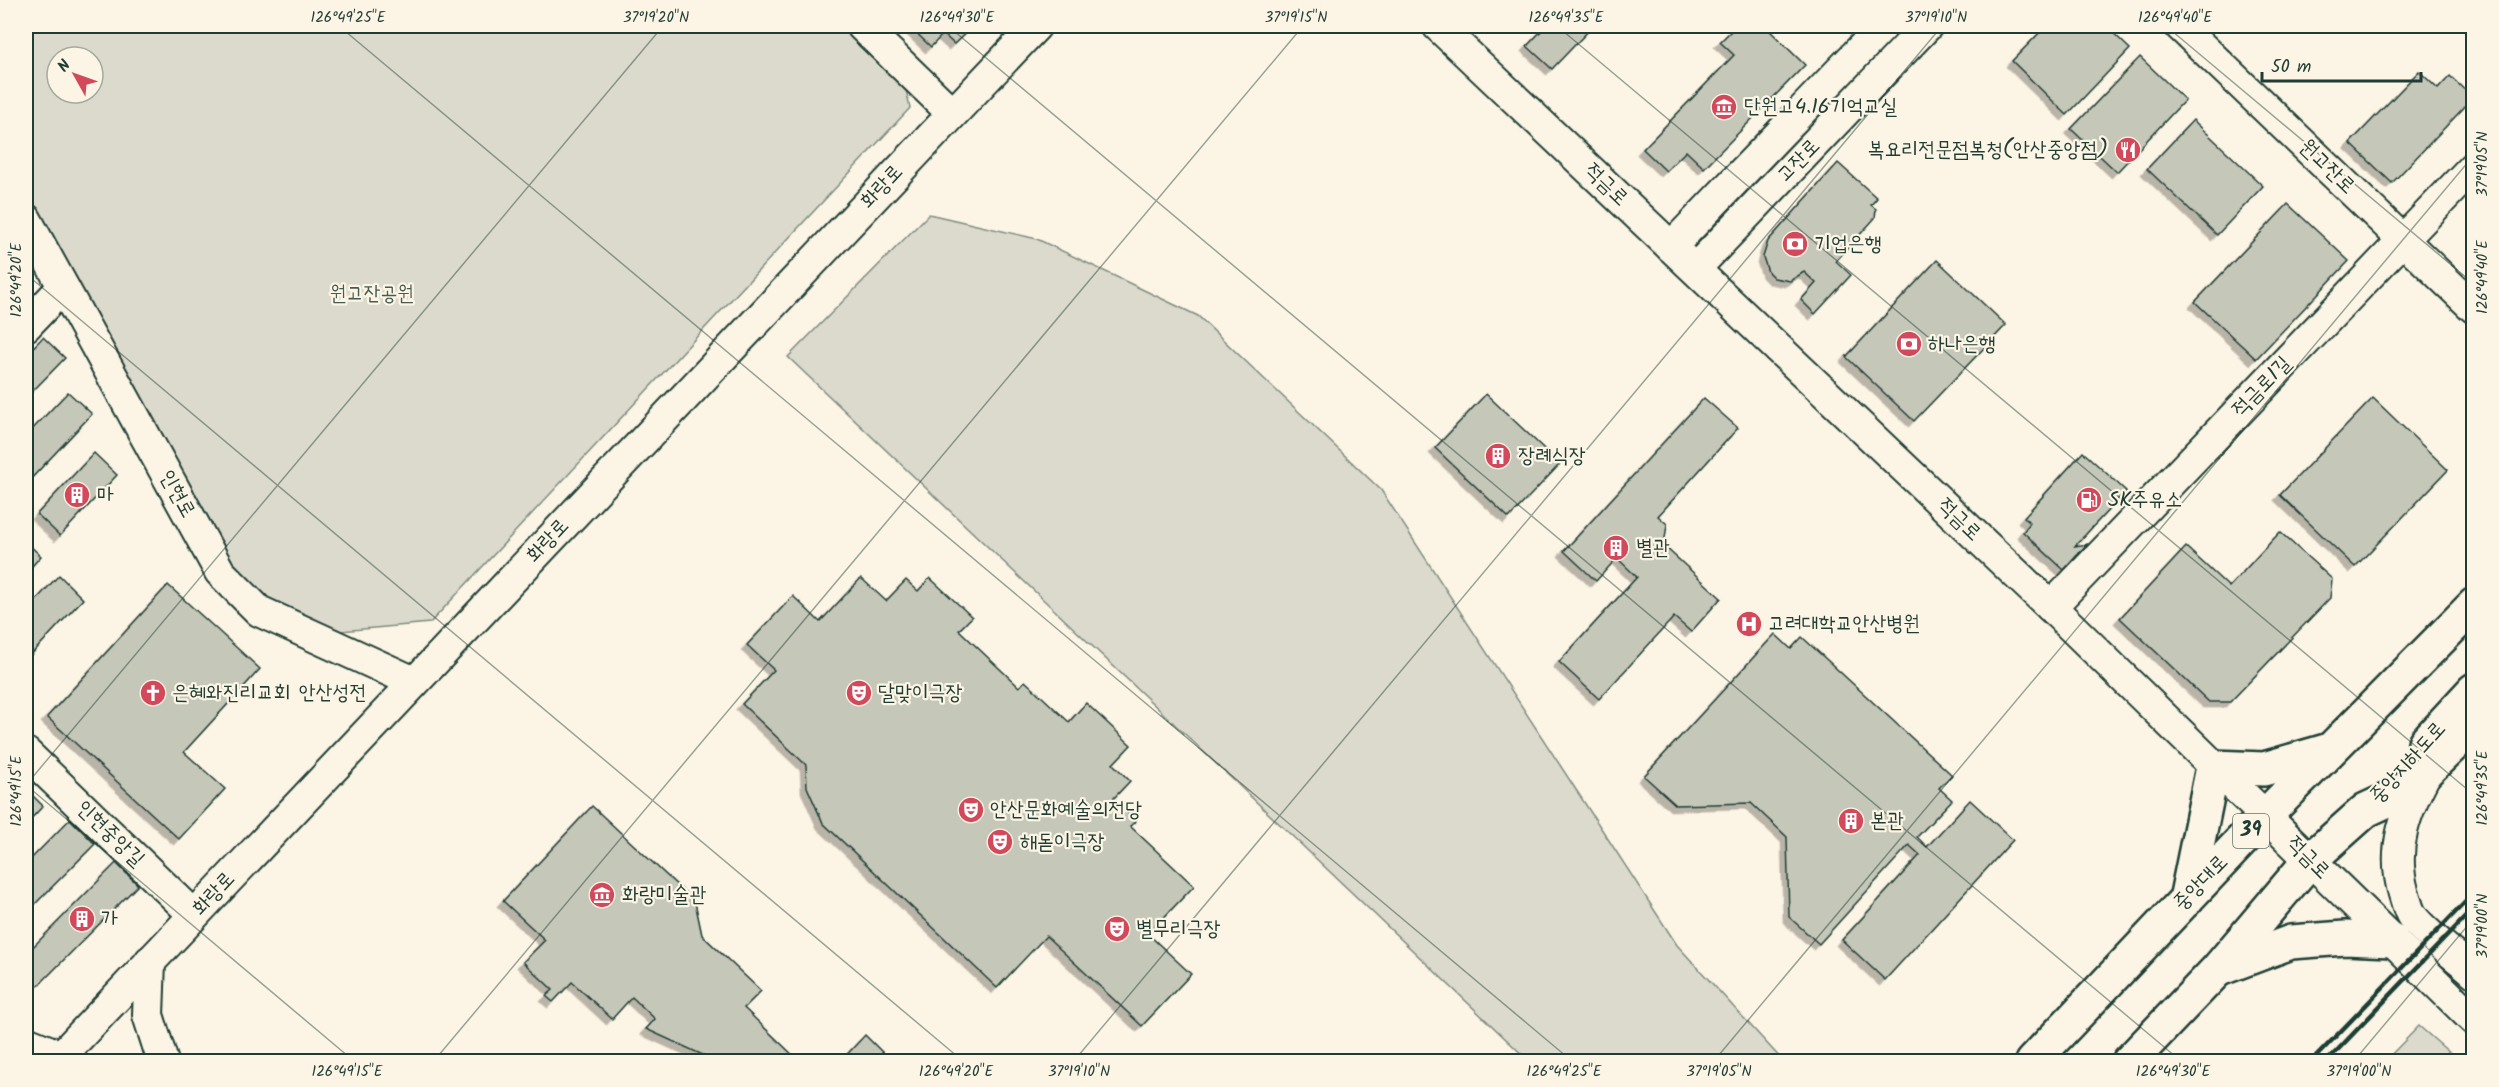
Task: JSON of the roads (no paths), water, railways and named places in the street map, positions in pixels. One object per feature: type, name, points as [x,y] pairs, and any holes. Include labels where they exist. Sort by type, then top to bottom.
[{"type":"main road","name":"중앙대로","points":[[2032,1062],[2265,816],[2474,604]]},
{"type":"main road","name":"중앙지하도로","points":[[2366,810],[2474,690]]},
{"type":"main road","points":[[2130,1062],[2217,970],[2310,860],[2366,810],[2394,797],[2430,768],[2474,724]]},
{"type":"main road","points":[[2186,900],[2213,767],[2264,769],[2330,750]]},
{"type":"main road","points":[[2217,970],[2291,942],[2335,938],[2392,940]]},
{"type":"street","points":[[862,26],[952,113]]},
{"type":"street","name":"화랑로","points":[[61,1060],[150,961],[1036,26]]},
{"type":"street","name":"적금로","points":[[1438,26],[2050,607],[2474,1020]]},
{"type":"street","name":"고잔로","points":[[1671,247],[1883,26]]},
{"type":"street","name":"고잔로","points":[[1695,270],[1927,26]]},
{"type":"street","name":"원고잔로","points":[[2180,26],[2474,308]]},
{"type":"street","name":"적금로1길","points":[[2050,607],[2474,166]]},
{"type":"street","name":"인현로","points":[[26,219],[220,572],[259,611],[414,682]]},
{"type":"street","points":[[26,326],[63,287]]},
{"type":"street","name":"인현중앙길","points":[[26,753],[194,915]]},
{"type":"street","points":[[2430,768],[2411,800],[2404,820],[2399,846],[2400,881],[2411,915],[2472,970]]},
{"type":"street","points":[[150,961],[148,1015],[163,1062]]},
{"type":"street","points":[[26,1042],[61,1060]]},
{"type":"railway","points":[[2311,1062],[2474,893]]},
{"type":"railway","points":[[2326,1062],[2474,908]]},
{"type":"place","name":"단원고4.16기억교실","points":[[1724,107]]},
{"type":"place","name":"복요리전문점복청(안산중앙점)","points":[[2128,150]]},
{"type":"place","name":"기업은행","points":[[1795,244]]},
{"type":"place","name":"하나은행","points":[[1909,344]]},
{"type":"place","name":"장례식장","points":[[1498,456]]},
{"type":"place","name":"마","points":[[77,495]]},
{"type":"place","name":"SK주유소","points":[[2089,500]]},
{"type":"place","name":"별관","points":[[1616,548]]},
{"type":"place","name":"고려대학교안산병원","points":[[1749,624]]},
{"type":"place","name":"은혜와진리교회 안산성전","points":[[153,693]]},
{"type":"place","name":"달맞이극장","points":[[859,693]]},
{"type":"place","name":"안산문화예술의전당","points":[[971,810]]},
{"type":"place","name":"본관","points":[[1851,821]]},
{"type":"place","name":"해돋이극장","points":[[1000,842]]},
{"type":"place","name":"화랑미술관","points":[[602,895]]},
{"type":"place","name":"가","points":[[82,919]]},
{"type":"place","name":"별무리극장","points":[[1117,929]]},
{"type":"park label","name":"원고잔공원","points":[[372,294]]}]
